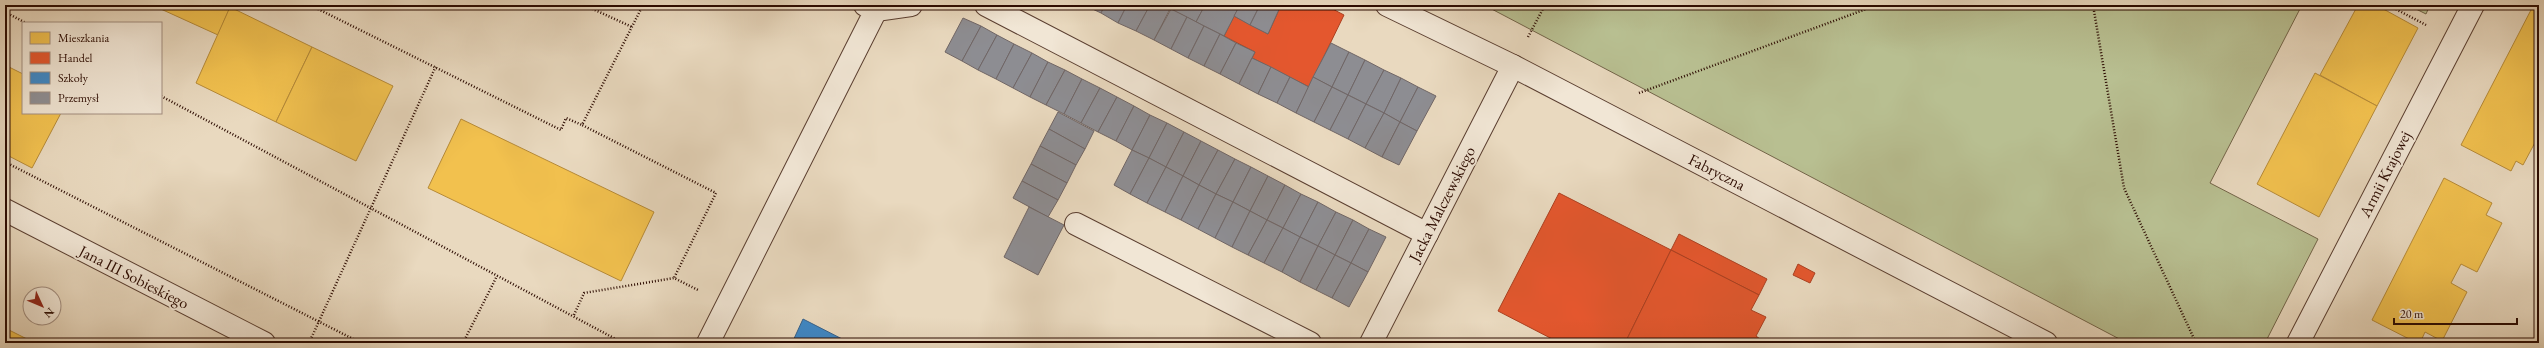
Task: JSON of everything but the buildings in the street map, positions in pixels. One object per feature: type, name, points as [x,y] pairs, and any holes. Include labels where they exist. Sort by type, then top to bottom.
[{"type":"street","points":[[708,343],[871,8],[911,5]]},
{"type":"street","points":[[986,5],[1427,234]]},
{"type":"street","name":"Fabryczna","points":[[1387,5],[1513,66],[2046,343]]},
{"type":"street","name":"Armii Krajowej","points":[[2298,343],[2473,5]]},
{"type":"street","name":"Jacka Malczewskiego","points":[[1372,343],[1513,66]]},
{"type":"street","name":"Jana III Sobieskiego","points":[[5,210],[264,343]]},
{"type":"street","points":[[1076,224],[1310,343]]},
{"type":"path","points":[[310,5],[436,66],[561,130],[566,118],[716,193],[674,278]]},
{"type":"path","points":[[584,5],[632,27]]},
{"type":"path","points":[[582,125],[643,5]]},
{"type":"path","points":[[1595,109],[1876,5]]},
{"type":"path","points":[[2093,5],[2124,188],[2196,343]]},
{"type":"path","points":[[2388,5],[2455,40]]},
{"type":"path","points":[[5,12],[24,22]]},
{"type":"path","points":[[308,343],[436,66]]},
{"type":"path","points":[[162,97],[497,276],[574,315],[623,343]]},
{"type":"path","points":[[5,162],[361,343]]},
{"type":"path","points":[[463,343],[497,276]]},
{"type":"path","points":[[574,315],[584,293],[674,278],[727,305]]},
{"type":"green space","points":[[1484,5],[2302,5],[2210,183],[2318,239],[2265,343],[2127,343]]},
{"type":"green space","points":[[2408,5],[2430,5],[2426,14]]}]
